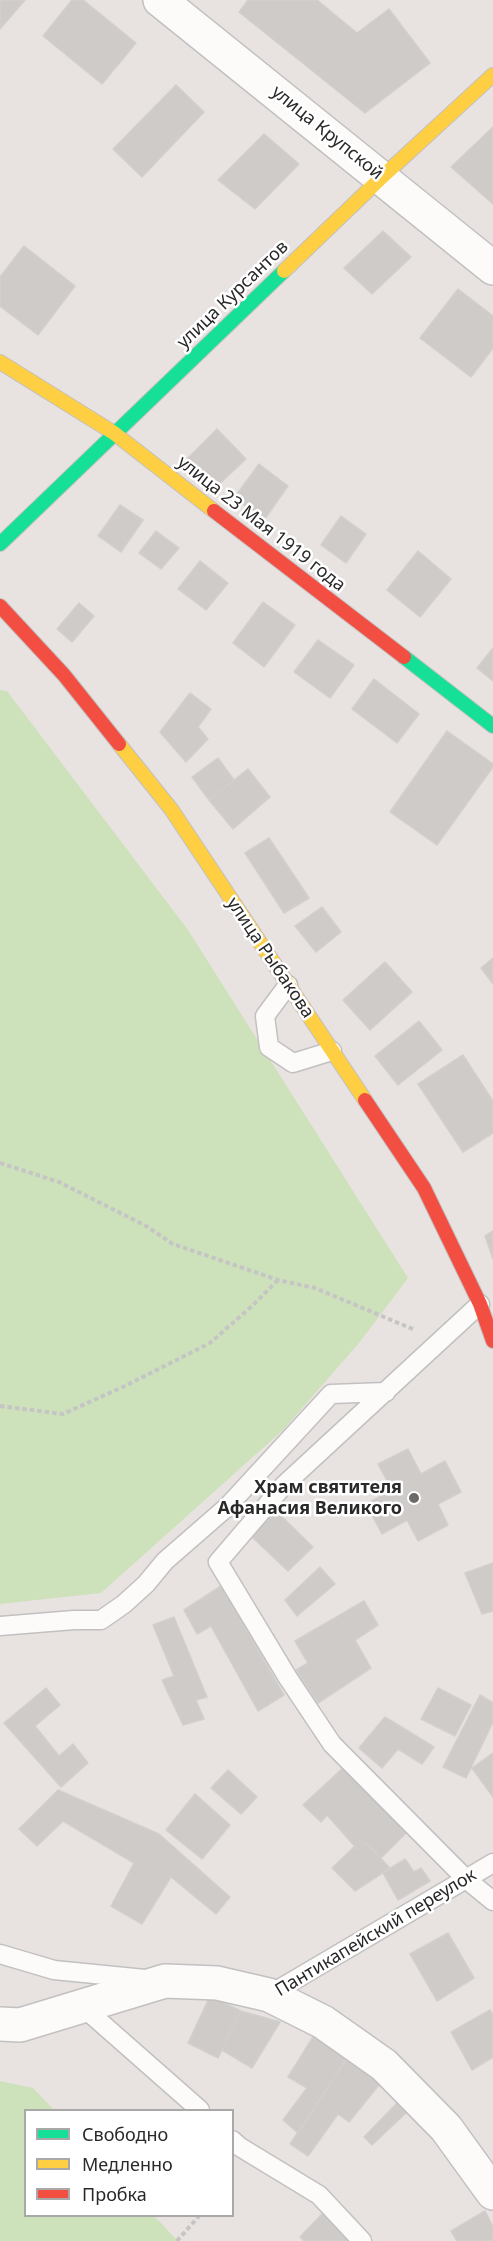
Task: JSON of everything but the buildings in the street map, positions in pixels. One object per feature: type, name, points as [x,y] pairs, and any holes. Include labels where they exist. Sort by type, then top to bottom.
[{"type":"street","name":"улица Крупской","points":[[160,0],[493,268]]},
{"type":"street","name":"улица Курсантов","points":[[0,544],[382,177],[493,75]]},
{"type":"street","name":"улица 23 Мая 1919 года","points":[[0,362],[114,433],[493,726]]},
{"type":"street","name":"улица Рыбакова","points":[[0,606],[64,675],[171,809],[424,1188],[480,1304],[493,1341]]},
{"type":"street","points":[[0,2024],[20,2025],[165,1981],[217,1983],[269,1995]]},
{"type":"street","name":"Пантикапейский переулок","points":[[269,1995],[323,2022],[384,2065],[446,2128],[493,2193]]},
{"type":"lane","points":[[288,985],[266,1016],[269,1047],[293,1063],[332,1051]]},
{"type":"lane","points":[[480,1304],[284,1485],[218,1562],[288,1678],[332,1744],[466,1879],[493,1901]]},
{"type":"lane","points":[[0,1626],[100,1620],[124,1604],[172,1554],[227,1507],[332,1395],[386,1392]]},
{"type":"lane","name":"Пантикапейский переулок","points":[[269,1995],[493,1863]]},
{"type":"lane","points":[[0,1954],[54,1970],[165,1981]]},
{"type":"lane","points":[[83,2007],[199,2109]]},
{"type":"lane","points":[[234,2142],[319,2195],[362,2241]]},
{"type":"path","points":[[0,1163],[59,1182],[146,1226],[173,1244],[278,1280],[315,1288],[417,1331],[433,1346]]},
{"type":"path","points":[[0,1406],[63,1414],[125,1386],[210,1343],[278,1280]]},
{"type":"path","points":[[177,2241],[198,2217]]},
{"type":"green space","points":[[0,690],[7,691],[188,930],[408,1278],[359,1343],[283,1430],[101,1593],[0,1604]]},
{"type":"green space","points":[[0,2081],[33,2088],[53,2109],[24,2109],[24,2217],[155,2217],[178,2241],[0,2241]]},
{"type":"traffic: fast","points":[[0,544],[284,271]]},
{"type":"traffic: fast","points":[[404,657],[493,726]]},
{"type":"traffic: slow","points":[[284,271],[493,75]]},
{"type":"traffic: slow","points":[[0,362],[114,433],[214,511]]},
{"type":"traffic: slow","points":[[119,744],[171,809],[365,1100]]},
{"type":"traffic: jam","points":[[214,511],[404,657]]},
{"type":"traffic: jam","points":[[0,606],[64,675],[119,744]]},
{"type":"traffic: jam","points":[[365,1100],[424,1188],[480,1304],[493,1341]]},
{"type":"place","name":"Храм святителя Афанасия Великого","points":[[414,1498]]}]
